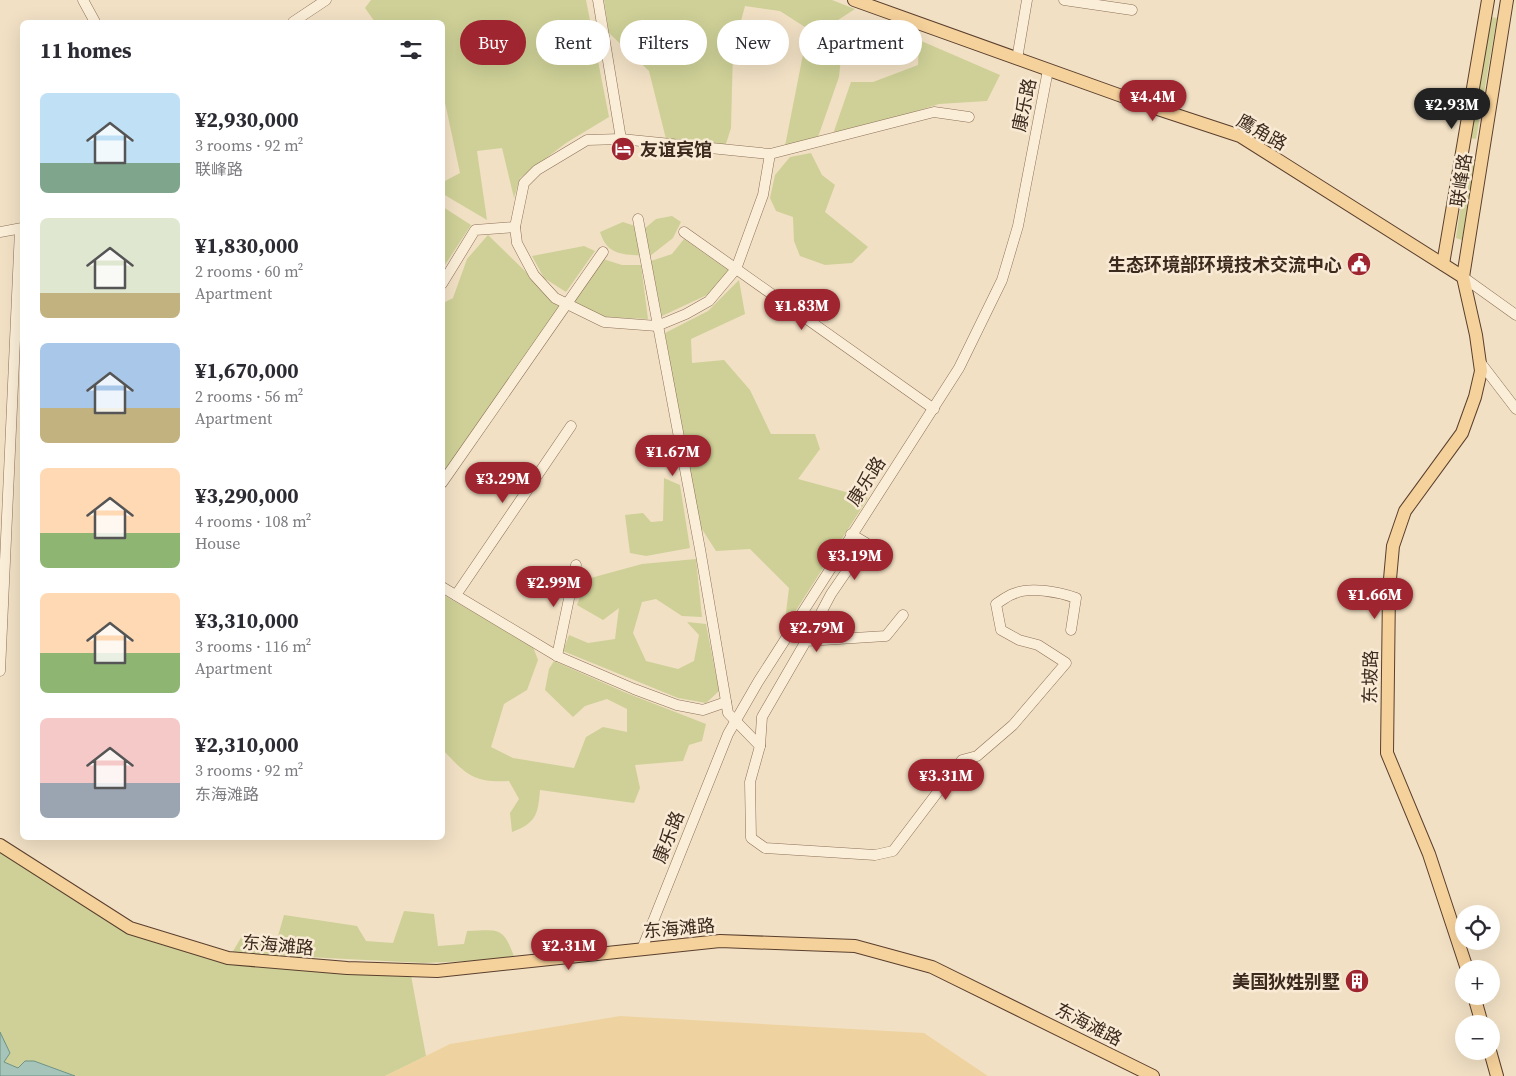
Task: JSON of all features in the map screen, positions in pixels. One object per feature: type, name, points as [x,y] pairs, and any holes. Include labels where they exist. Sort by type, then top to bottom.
[{"type":"main road","name":"鹰角路","points":[[854,0],[1048,70],[1240,136],[1463,277]]},
{"type":"main road","name":"联峰路","points":[[1443,264],[1488,0]]},
{"type":"main road","name":"联峰路","points":[[1463,277],[1507,0]]},
{"type":"main road","name":"东坡路","points":[[1463,277],[1482,371],[1476,397],[1462,432],[1405,511],[1393,546],[1389,590],[1387,753],[1429,854],[1463,960]]},
{"type":"main road","name":"东海滩路","points":[[0,845],[130,928],[228,958],[347,968],[437,971],[720,941],[855,946],[932,967],[1153,1076]]},
{"type":"main road","points":[[1493,1060],[1497,1076]]},
{"type":"street","points":[[83,0],[94,20]]},
{"type":"street","points":[[296,20],[326,0]]},
{"type":"street","points":[[598,0],[621,140]]},
{"type":"street","name":"康乐路","points":[[1017,59],[1027,0]]},
{"type":"street","points":[[1064,0],[1132,10]]},
{"type":"street","name":"康乐路","points":[[642,949],[708,781],[735,722],[851,534],[959,368],[1002,280],[1018,226],[1048,70]]},
{"type":"street","points":[[770,154],[763,194],[736,269],[709,300],[686,314],[658,326],[604,322],[555,298],[534,275],[517,243],[515,227],[524,183],[536,170],[587,140],[621,140],[770,154],[934,112],[969,117]]},
{"type":"street","points":[[638,219],[700,549],[728,714],[760,746]]},
{"type":"street","points":[[445,279],[475,230],[515,227]]},
{"type":"street","points":[[0,232],[20,229]]},
{"type":"street","points":[[684,232],[934,408]]},
{"type":"street","points":[[0,671],[20,250]]},
{"type":"street","points":[[445,479],[566,302],[603,252]]},
{"type":"street","points":[[1463,277],[1516,315]]},
{"type":"street","points":[[1480,362],[1516,409]]},
{"type":"street","points":[[456,595],[571,426]]},
{"type":"street","points":[[851,534],[866,543],[831,594],[762,717],[760,746],[750,782],[751,838],[765,848],[875,855],[893,851],[962,760],[977,756],[1013,725],[1066,663],[1038,645],[1020,640],[1001,630],[996,604],[1014,593],[1036,591],[1076,598],[1071,630]]},
{"type":"street","points":[[557,656],[576,566]]},
{"type":"street","points":[[445,589],[557,656],[676,705],[703,710],[726,702]]},
{"type":"street","points":[[806,641],[886,636],[902,615]]},
{"type":"green space","points":[[371,0],[586,0],[590,20],[536,20],[536,65],[599,65],[609,117],[566,143],[520,178],[514,198],[502,148],[477,151],[487,220],[445,195],[445,181],[460,173],[445,102],[445,20],[374,20],[365,8]]},
{"type":"green space","points":[[604,0],[832,0],[855,9],[838,20],[799,20],[799,23],[780,11],[745,6],[741,20],[717,20],[717,65],[733,65],[731,128],[724,150],[667,143],[649,71],[643,65],[707,65],[707,20],[620,20],[620,43],[610,34],[610,20],[607,20]]},
{"type":"green space","points":[[1490,17],[1497,18],[1476,139],[1470,138]]},
{"type":"green space","points":[[922,41],[1000,75],[987,101],[939,104],[860,129],[833,134],[851,82],[873,82],[922,65]]},
{"type":"green space","points":[[801,65],[840,65],[839,77],[818,137],[785,146]]},
{"type":"green space","points":[[811,153],[822,175],[835,185],[825,212],[868,247],[852,263],[825,265],[800,256],[794,241],[793,217],[776,211],[770,198],[775,175],[790,157]]},
{"type":"green space","points":[[1468,153],[1476,155],[1462,240],[1456,238]]},
{"type":"green space","points":[[445,208],[471,225],[445,265]]},
{"type":"green space","points":[[672,216],[681,222],[673,238],[650,256],[619,253],[608,246],[600,232],[623,222],[644,229],[656,219]]},
{"type":"green space","points":[[488,235],[560,305],[445,473],[445,302],[453,298],[467,259]]},
{"type":"green space","points":[[684,239],[731,272],[709,294],[662,316],[651,261],[672,254]]},
{"type":"green space","points":[[584,246],[595,251],[566,292],[544,278],[532,256]]},
{"type":"green space","points":[[603,259],[622,265],[641,265],[648,319],[602,317],[574,302]]},
{"type":"green space","points":[[739,280],[745,314],[691,339],[692,363],[724,360],[750,390],[771,434],[815,434],[820,449],[798,479],[868,498],[784,629],[789,588],[750,549],[716,551],[698,523],[665,333],[708,311]]},
{"type":"green space","points":[[664,478],[680,485],[690,548],[646,556],[630,553],[625,515],[643,513],[651,522],[663,521]]},
{"type":"green space","points":[[696,559],[702,617],[682,616],[656,599],[642,602],[633,633],[646,661],[678,669],[694,661],[699,635],[687,622],[706,624],[719,691],[706,703],[678,698],[563,651],[569,635],[588,643],[615,639],[619,608],[603,620],[577,605],[587,579],[642,564]]},
{"type":"green space","points":[[445,596],[533,647],[538,660],[527,690],[504,704],[491,747],[513,758],[574,768],[586,737],[603,727],[627,732],[627,709],[607,699],[585,706],[573,717],[545,690],[549,669],[554,661],[624,692],[706,724],[702,741],[689,745],[683,761],[635,765],[640,788],[634,803],[540,790],[537,812],[534,817],[526,825],[512,832],[510,813],[519,799],[509,781],[478,778],[464,771],[445,752]]},
{"type":"green space","points":[[0,845],[131,928],[249,960],[410,970],[426,1056],[385,1076],[75,1076],[34,1061],[18,1068],[4,1062],[10,1053],[0,1032]]},
{"type":"green space","points":[[404,911],[434,914],[438,946],[464,944],[467,931],[494,931],[503,935],[515,959],[424,963],[232,953],[242,936],[278,936],[284,915],[357,926],[366,941],[393,943]]},
{"type":"sand","points":[[620,1016],[924,1033],[988,1076],[385,1076],[450,1044]]},
{"type":"water","points":[[0,1032],[10,1053],[4,1062],[18,1068],[25,1061],[34,1061],[75,1076],[0,1076]]},
{"type":"place","name":"友谊宾馆","points":[[623,149]]},
{"type":"place","name":"生态环境部环境技术交流中心","points":[[1359,264]]},
{"type":"place","name":"美国狄姓别墅","points":[[1357,981]]}]
